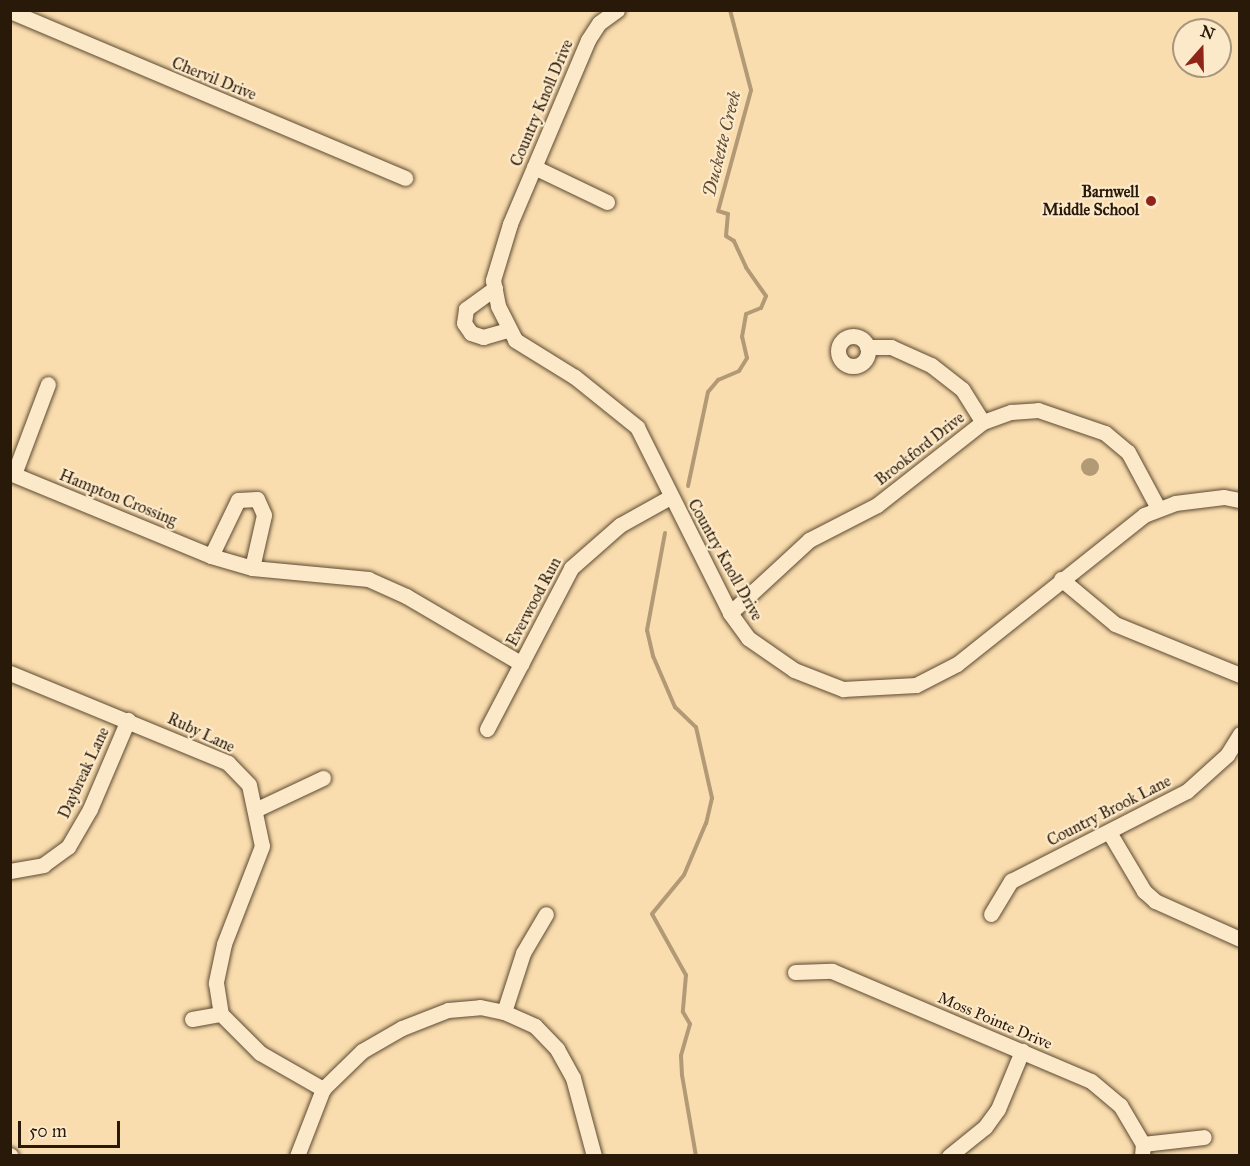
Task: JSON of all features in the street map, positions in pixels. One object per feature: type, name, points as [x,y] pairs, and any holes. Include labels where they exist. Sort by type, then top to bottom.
[{"type":"street","name":"Country Knoll Drive","points":[[617,10],[599,23],[588,40],[499,254],[495,288],[507,330],[514,340],[575,377],[637,427],[730,613],[748,638],[794,670],[843,689],[878,690],[916,685],[941,674],[1061,579],[1158,508],[1224,497],[1239,500]]},
{"type":"street","name":"Chervil Drive","points":[[10,11],[405,178]]},
{"type":"street","points":[[534,167],[607,202]]},
{"type":"street","points":[[495,288],[466,309],[464,323],[471,333],[483,338],[507,330]]},
{"type":"street","points":[[867,347],[891,347],[931,364],[962,389],[983,422]]},
{"type":"street","points":[[12,474],[48,384]]},
{"type":"street","name":"Brookford Drive","points":[[730,613],[809,540],[877,505],[983,422],[1011,412],[1038,410],[1105,433],[1128,452],[1158,508]]},
{"type":"street","name":"Hampton Crossing","points":[[12,474],[211,556],[252,568],[368,579],[406,597],[522,664]]},
{"type":"street","name":"Everwood Run","points":[[487,729],[559,589],[578,560],[620,525],[670,496]]},
{"type":"street","points":[[211,556],[238,500],[257,499],[264,515],[252,568]]},
{"type":"street","points":[[1061,579],[1116,624],[1239,675]]},
{"type":"street","name":"Ruby Lane","points":[[10,673],[228,763],[249,785],[257,809],[262,846],[224,944],[216,983],[221,1014]]},
{"type":"street","name":"Daybreak Lane","points":[[10,871],[43,865],[68,847],[90,809],[128,720]]},
{"type":"street","name":"Country Brook Lane","points":[[991,914],[1011,881],[1187,791],[1227,755],[1239,734]]},
{"type":"street","points":[[257,809],[323,778]]},
{"type":"street","points":[[1109,832],[1144,891],[1155,901],[1239,939]]},
{"type":"street","points":[[504,1012],[523,953],[546,914]]},
{"type":"street","name":"Moss Pointe Drive","points":[[795,972],[832,971],[1091,1081],[1120,1105],[1143,1150]]},
{"type":"street","points":[[297,1155],[323,1089],[362,1052],[402,1028],[448,1010],[480,1007],[504,1012],[535,1026],[557,1049],[573,1077],[594,1155]]},
{"type":"street","points":[[192,1019],[221,1014],[260,1053],[323,1089]]},
{"type":"street","points":[[949,1155],[986,1127],[998,1109],[1022,1051]]},
{"type":"street","points":[[1143,1150],[1204,1137]]},
{"type":"shaded area","points":[[1090,458],[1096,461],[1099,467],[1096,473],[1090,476],[1084,473],[1081,467],[1084,461]]},
{"type":"waterway","name":"Duckette Creek","points":[[688,486],[708,392],[718,380],[739,371],[747,358],[742,337],[746,314],[761,308],[766,296],[746,267],[734,241],[726,236],[728,214],[718,211],[751,90],[730,10]]},
{"type":"waterway","name":"Duckette Creek","points":[[665,533],[647,630],[653,656],[675,707],[696,727],[712,798],[706,823],[684,875],[652,914],[686,975],[683,1012],[690,1024],[681,1056],[682,1075],[696,1156]]},
{"type":"place","name":"Barnwell Middle School","points":[[1151,201]]}]
